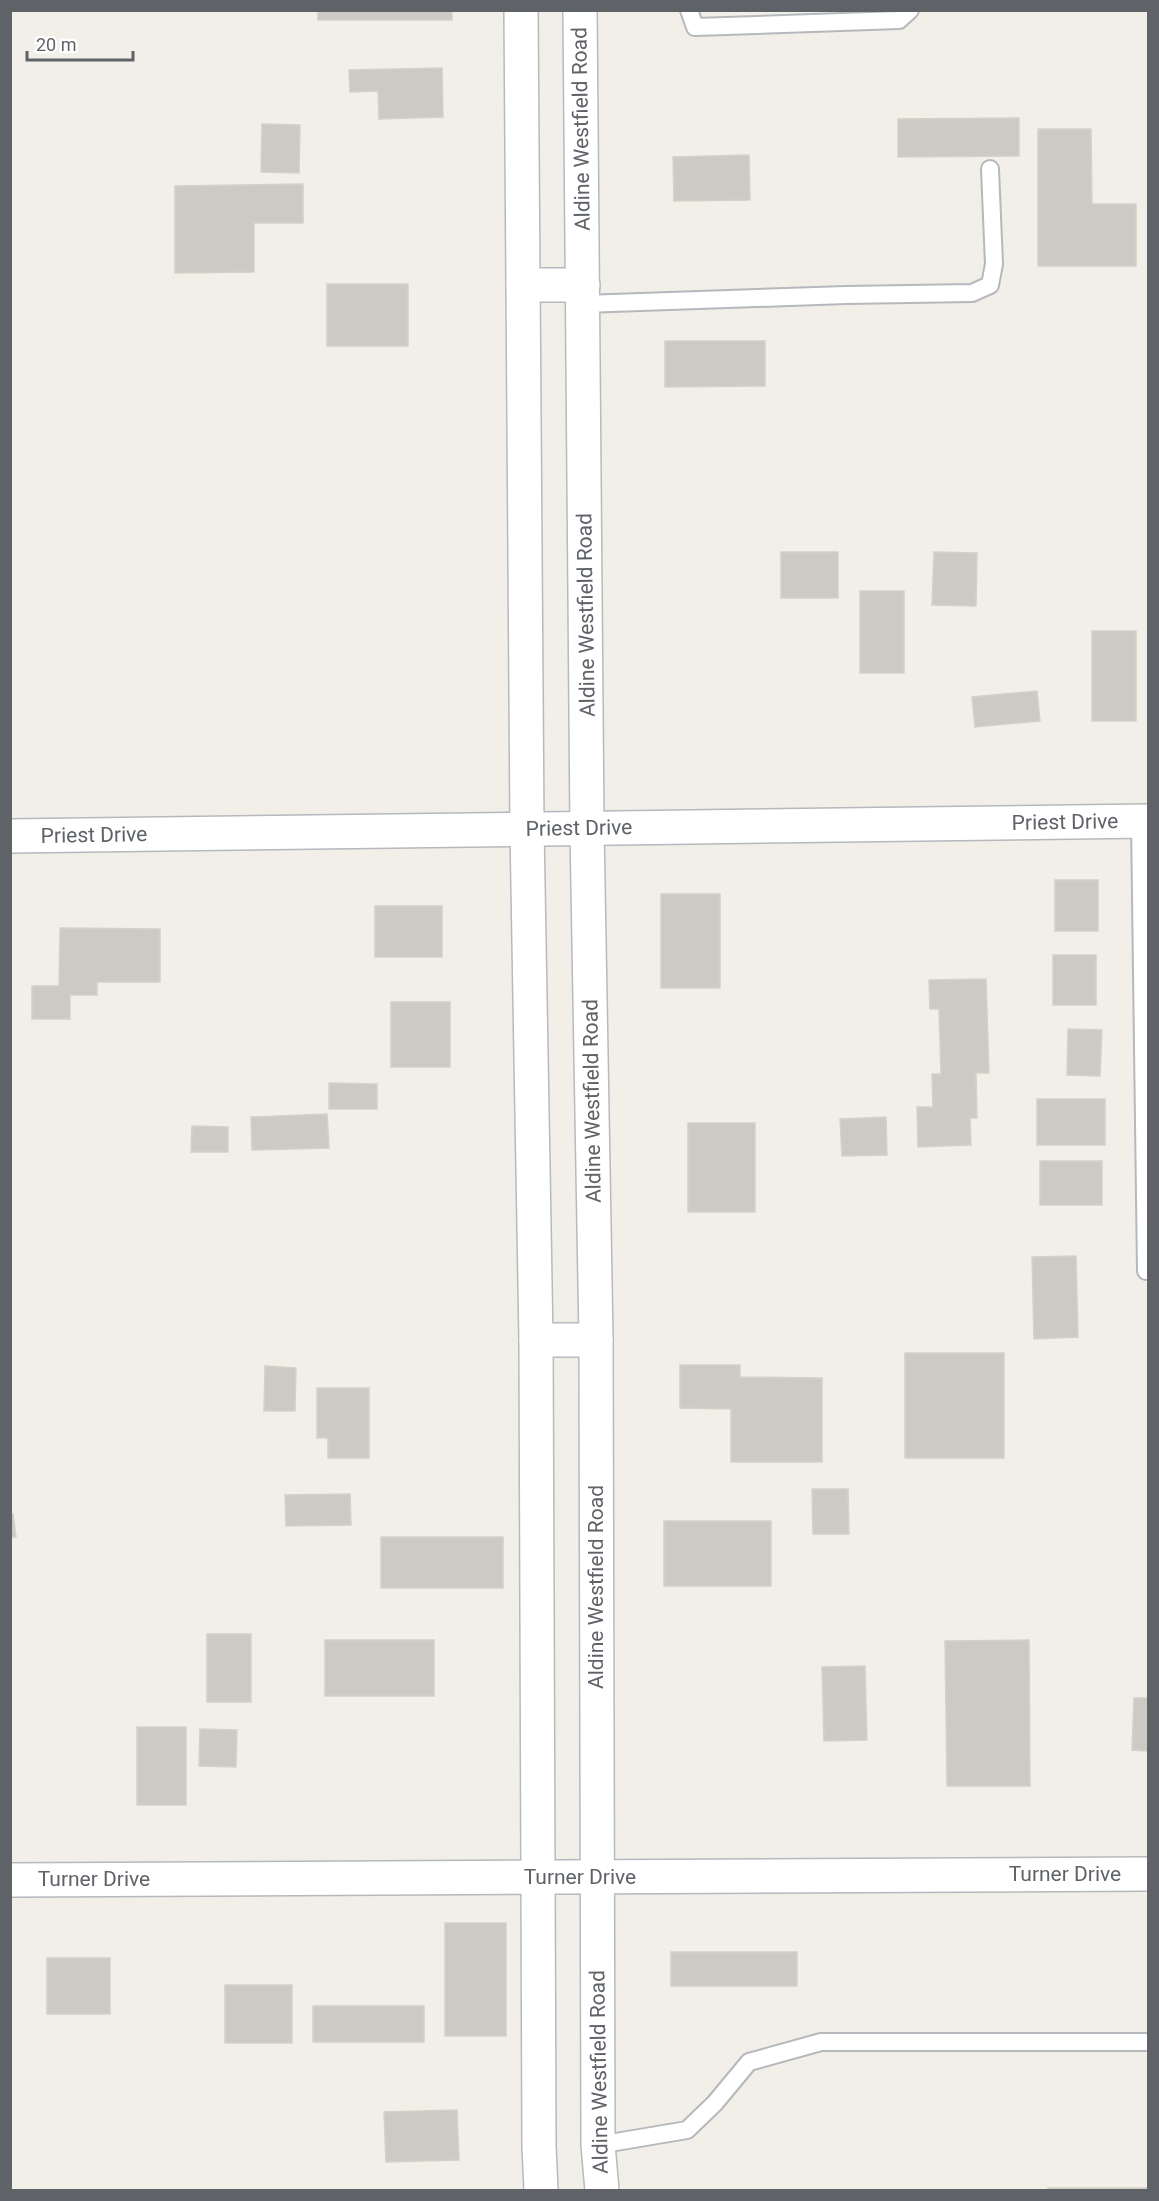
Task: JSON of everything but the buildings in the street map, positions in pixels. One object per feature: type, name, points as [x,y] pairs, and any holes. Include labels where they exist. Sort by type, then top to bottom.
[{"type":"main road","points":[[520,10],[527,828],[536,1340],[537,1877],[541,2190]]},
{"type":"main road","name":"Aldine Westfield Road","points":[[580,10],[587,828],[596,1340],[598,2145],[602,2190]]},
{"type":"main road","points":[[523,285],[583,295]]},
{"type":"main road","name":"Priest Drive","points":[[10,836],[1144,821]]},
{"type":"main road","points":[[536,1340],[596,1340]]},
{"type":"main road","name":"Turner Drive","points":[[10,1880],[1149,1874]]},
{"type":"lane","points":[[689,10],[695,27],[899,20],[910,10]]},
{"type":"lane","points":[[583,295],[972,293],[990,285],[994,264],[990,169]]},
{"type":"lane","points":[[1144,821],[1146,1272]]},
{"type":"lane","points":[[598,2145],[687,2130],[715,2103],[749,2062],[821,2042],[1149,2042]]}]
